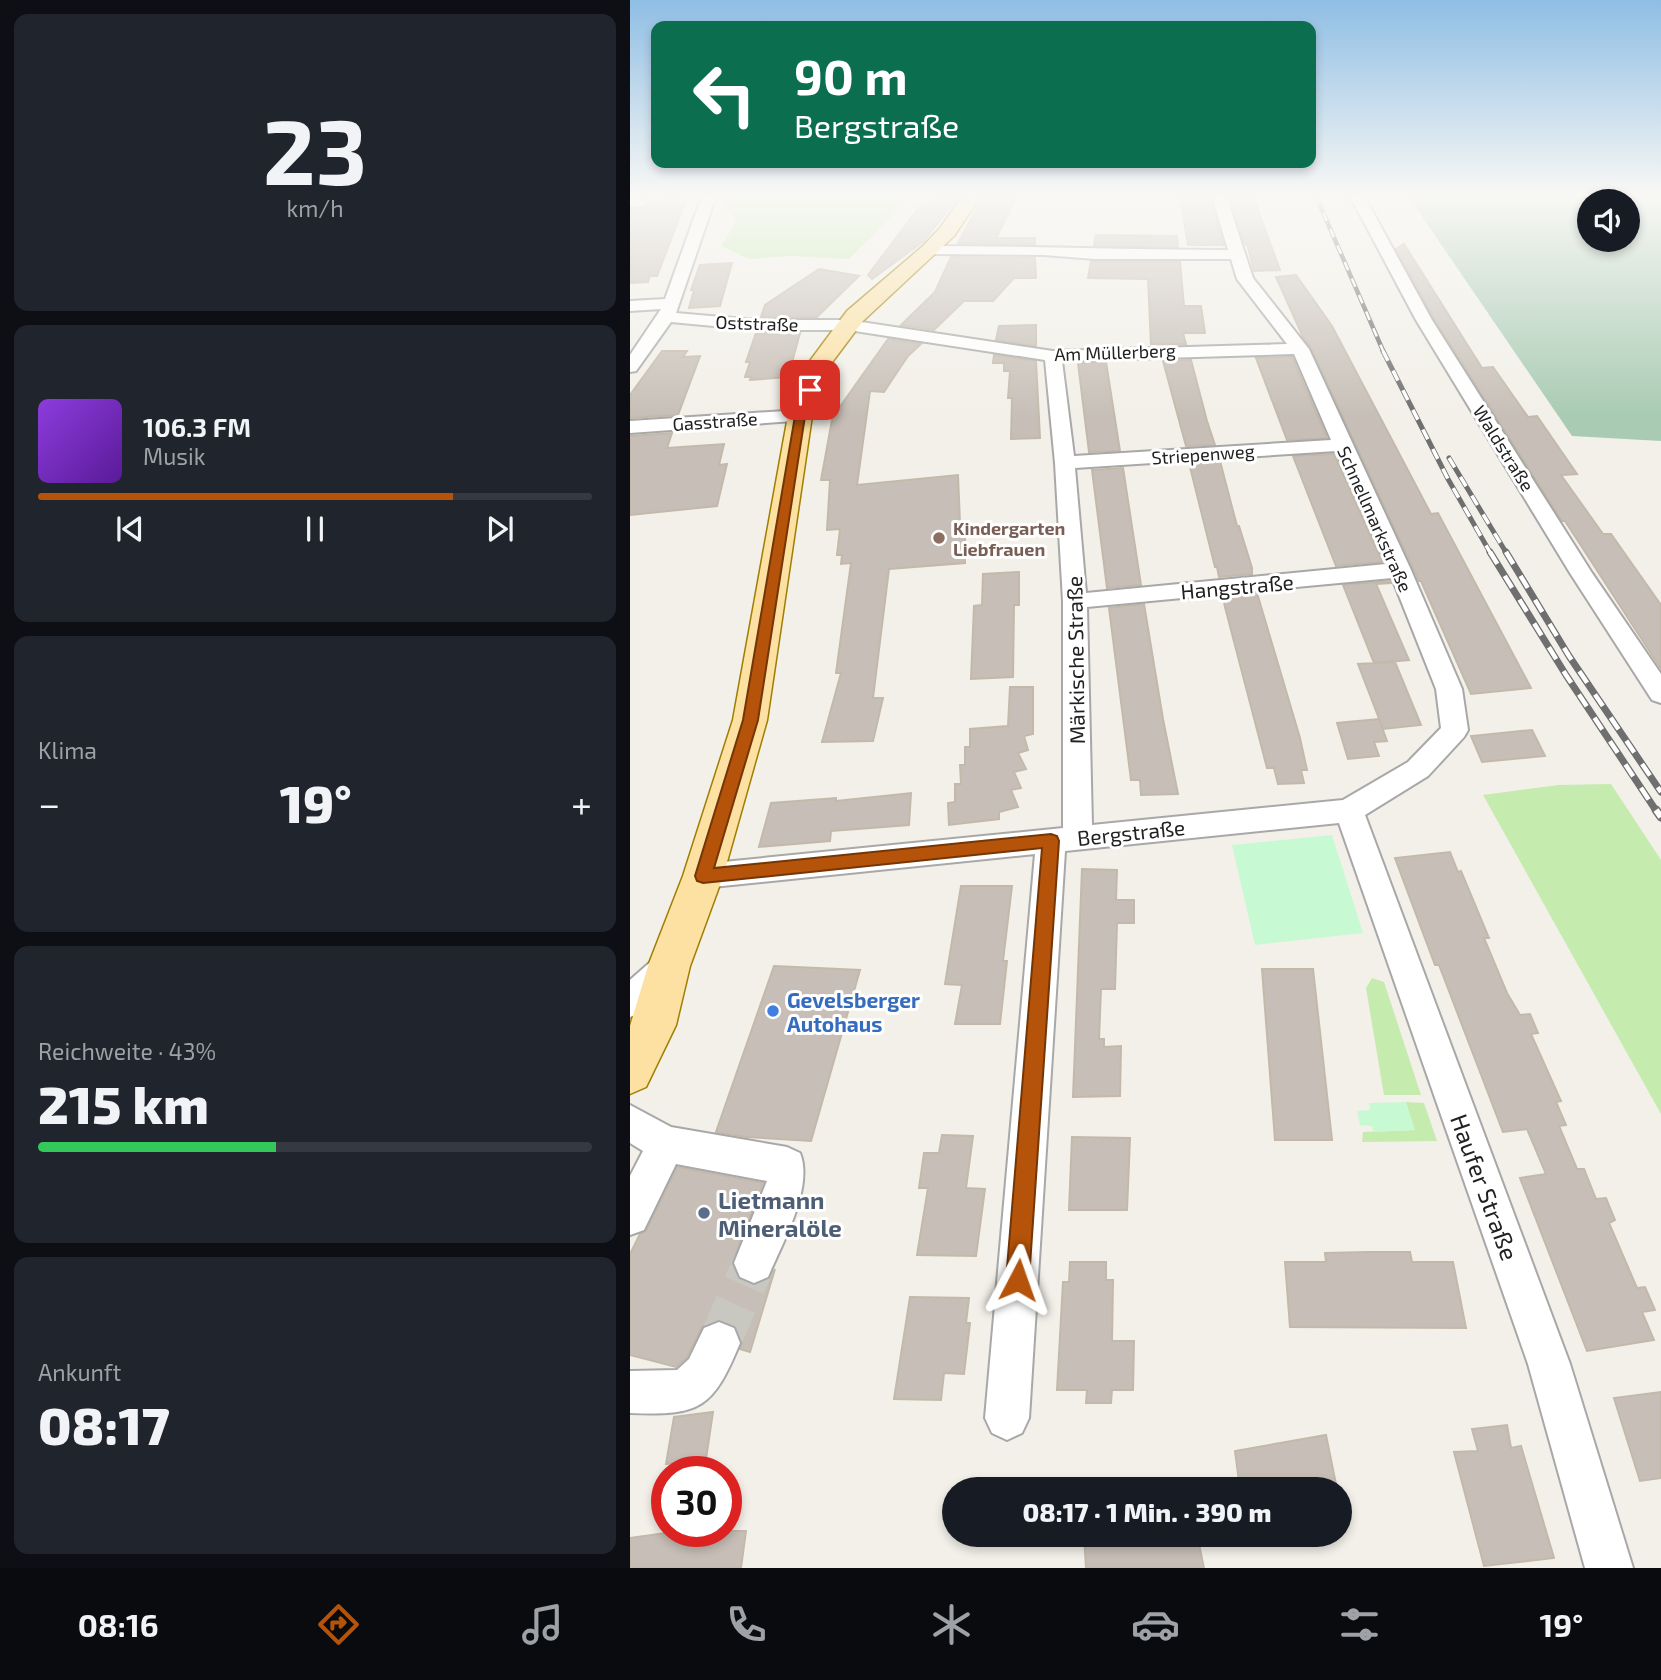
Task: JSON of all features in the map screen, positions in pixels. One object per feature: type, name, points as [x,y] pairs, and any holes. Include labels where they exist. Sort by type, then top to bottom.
[{"type":"main road","points":[[630,1072],[654,1025],[669,966],[703,876],[750,720],[800,416],[819,365],[848,324],[908,269]]},
{"type":"main road","points":[[630,1025],[669,966]]},
{"type":"street","points":[[630,367],[668,310],[683,269]]},
{"type":"street","name":"Schnellmarkstraße","points":[[1242,269],[1245,279],[1300,349],[1449,689],[1455,730],[1419,769],[1349,811]]},
{"type":"street","name":"Waldstraße","points":[[1397,269],[1424,320],[1581,573],[1661,694]]},
{"type":"street","name":"Oststraße","points":[[630,306],[756,325],[848,324]]},
{"type":"street","name":"Am Müllerberg","points":[[848,324],[1053,356],[1300,349]]},
{"type":"street","name":"Märkische Straße","points":[[1007,1418],[1064,840],[1075,601],[1065,463],[1053,356]]},
{"type":"street","name":"Gasstraße","points":[[630,427],[800,416]]},
{"type":"street","name":"Striepenweg","points":[[1065,463],[1341,444]]},
{"type":"street","name":"Hangstraße","points":[[1075,601],[1399,570]]},
{"type":"street","name":"Bergstraße","points":[[703,876],[1349,811]]},
{"type":"street","name":"Haufer Straße","points":[[1349,811],[1549,1364],[1609,1568]]},
{"type":"street","points":[[630,1002],[669,966]]},
{"type":"street","points":[[630,1123],[666,1144],[787,1166],[785,1187],[754,1263]]},
{"type":"street","points":[[630,1216],[666,1144]]},
{"type":"street","points":[[650,1393],[690,1390],[708,1372],[719,1343]]},
{"type":"green space","points":[[1458,269],[1661,269],[1661,441],[1572,436]]},
{"type":"green space","points":[[1611,784],[1661,860],[1661,1114],[1483,795],[1559,785]]},
{"type":"green space","points":[[1332,835],[1363,933],[1255,945],[1232,845]]},
{"type":"green space","points":[[1372,978],[1384,982],[1421,1095],[1384,1095],[1366,988]]},
{"type":"green space","points":[[1406,1102],[1424,1103],[1437,1141],[1362,1142],[1363,1132],[1414,1130]]},
{"type":"green space","points":[[1406,1102],[1415,1130],[1373,1132],[1372,1126],[1360,1125],[1357,1111],[1370,1110],[1369,1103]]},
{"type":"building","points":[[630,269],[660,269],[657,276],[650,276],[648,282],[630,283]]},
{"type":"building","points":[[698,269],[730,269],[720,306],[689,308],[694,290],[691,290]]},
{"type":"building","points":[[819,269],[859,276],[817,317],[761,317],[765,305]]},
{"type":"building","points":[[872,269],[885,269],[872,279],[868,275]]},
{"type":"building","points":[[945,269],[1036,269],[1036,278],[1014,278],[993,301],[964,301],[934,330],[901,325],[935,292]]},
{"type":"building","points":[[1090,269],[1181,269],[1184,306],[1201,306],[1205,333],[1183,333],[1186,344],[1151,344],[1148,279],[1088,278]]},
{"type":"building","points":[[1254,269],[1280,270],[1254,271]]},
{"type":"building","points":[[1407,269],[1420,269],[1482,368],[1493,367],[1528,417],[1537,416],[1577,474],[1561,475],[1603,534],[1611,534],[1661,605],[1661,669],[1565,521],[1562,521],[1434,319]]},
{"type":"building","points":[[1296,275],[1332,326],[1431,514],[1438,513],[1531,688],[1471,694],[1421,581],[1276,277]]},
{"type":"building","points":[[1036,325],[1036,346],[996,340],[999,326]]},
{"type":"building","points":[[756,333],[800,333],[788,377],[750,380],[751,377],[745,377],[750,362],[746,362]]},
{"type":"building","points":[[888,339],[921,344],[908,356],[884,392],[870,391],[857,485],[958,475],[960,523],[965,522],[965,563],[889,569],[873,698],[883,698],[873,741],[822,742],[841,673],[836,673],[851,563],[841,564],[842,555],[837,555],[840,529],[827,530],[830,480],[821,480],[834,409],[839,408]]},
{"type":"building","points":[[662,351],[687,351],[683,357],[700,356],[678,415],[630,418],[630,395]]},
{"type":"building","points":[[994,355],[1036,361],[1040,438],[1011,439],[1012,398],[1008,398],[1010,371],[1004,371],[1004,363],[993,363]]},
{"type":"building","points":[[1292,357],[1327,438],[1287,440],[1256,358]]},
{"type":"building","points":[[1191,360],[1215,445],[1186,446],[1163,361]]},
{"type":"building","points":[[1106,362],[1120,451],[1089,452],[1078,363]]},
{"type":"building","points":[[672,433],[667,448],[724,444],[719,465],[727,464],[717,506],[630,515],[630,436]]},
{"type":"building","points":[[1334,454],[1382,562],[1336,566],[1293,456]]},
{"type":"building","points":[[1220,461],[1252,574],[1219,577],[1215,567],[1189,463]]},
{"type":"building","points":[[1123,468],[1141,585],[1107,588],[1092,470]]},
{"type":"building","points":[[1019,572],[1019,605],[1014,605],[1013,677],[971,679],[974,606],[982,605],[983,574]]},
{"type":"building","points":[[1391,583],[1376,584],[1409,660],[1374,663],[1343,585]]},
{"type":"building","points":[[1257,593],[1300,738],[1307,770],[1301,770],[1304,783],[1278,784],[1274,768],[1267,768],[1225,607],[1223,597]]},
{"type":"building","points":[[1144,604],[1178,794],[1141,795],[1140,780],[1131,780],[1109,608]]},
{"type":"building","points":[[1395,662],[1421,725],[1383,729],[1358,664]]},
{"type":"building","points":[[1010,687],[1033,687],[1033,734],[1024,736],[1028,750],[1018,753],[1026,769],[1014,772],[1021,788],[1011,790],[1018,807],[999,812],[999,819],[949,825],[948,803],[955,802],[955,784],[961,784],[960,765],[965,765],[965,747],[970,747],[970,729],[1008,726]]},
{"type":"building","points":[[1379,719],[1387,741],[1374,742],[1379,756],[1348,759],[1337,723]]},
{"type":"building","points":[[1532,730],[1545,756],[1482,762],[1471,736]]},
{"type":"building","points":[[911,793],[909,825],[831,831],[830,841],[759,847],[771,803],[836,798],[836,801]]},
{"type":"building","points":[[1450,852],[1458,872],[1461,871],[1489,938],[1484,938],[1507,993],[1520,1015],[1530,1014],[1538,1033],[1531,1034],[1561,1101],[1556,1102],[1566,1125],[1559,1126],[1577,1169],[1584,1169],[1596,1199],[1606,1198],[1615,1220],[1609,1223],[1637,1288],[1645,1287],[1655,1310],[1642,1312],[1654,1340],[1587,1351],[1520,1178],[1546,1174],[1527,1129],[1503,1132],[1395,858]]},
{"type":"building","points":[[1082,869],[1117,870],[1116,900],[1134,900],[1134,923],[1117,923],[1115,989],[1101,989],[1099,1039],[1104,1039],[1104,1047],[1121,1046],[1120,1096],[1073,1097]]},
{"type":"building","points":[[961,886],[1012,886],[1003,961],[1007,961],[1000,1024],[955,1024],[962,985],[945,984]]},
{"type":"building","points":[[774,966],[860,970],[811,1141],[746,1137],[716,1132]]},
{"type":"building","points":[[1262,969],[1313,969],[1332,1140],[1275,1140]]},
{"type":"building","points":[[942,1135],[973,1136],[966,1188],[985,1189],[976,1256],[917,1255],[928,1188],[919,1188],[924,1153],[939,1153]]},
{"type":"building","points":[[1072,1137],[1130,1138],[1127,1210],[1069,1210]]},
{"type":"building","points":[[677,1167],[763,1183],[732,1264],[738,1278],[753,1285],[769,1279],[775,1269],[750,1352],[740,1349],[742,1342],[735,1326],[718,1320],[702,1327],[687,1357],[676,1367],[630,1355],[630,1254],[640,1234],[646,1231]]},
{"type":"building","points":[[1410,1252],[1412,1262],[1453,1262],[1466,1328],[1290,1327],[1285,1262],[1326,1262],[1325,1253]]},
{"type":"building","points":[[1070,1262],[1106,1262],[1106,1280],[1113,1280],[1112,1341],[1134,1341],[1133,1390],[1112,1390],[1111,1403],[1086,1403],[1087,1390],[1057,1390],[1063,1282],[1069,1282]]},
{"type":"building","points":[[910,1297],[969,1298],[966,1323],[970,1323],[964,1374],[944,1373],[941,1400],[894,1399]]},
{"type":"building","points":[[1661,1392],[1661,1478],[1640,1481],[1614,1398]]},
{"type":"building","points":[[713,1412],[706,1456],[667,1456],[674,1417]]},
{"type":"building","points":[[1507,1425],[1511,1448],[1521,1446],[1554,1558],[1484,1566],[1454,1452],[1478,1451],[1472,1429]]},
{"type":"building","points":[[1326,1435],[1335,1477],[1238,1477],[1235,1451]]},
{"type":"building","points":[[742,1531],[746,1531],[741,1568],[630,1568],[630,1538],[651,1535],[651,1547],[742,1547]]},
{"type":"building","points":[[1085,1547],[1200,1547],[1204,1568],[1086,1568]]},
{"type":"tunnel","points":[[719,1343],[754,1263]]},
{"type":"railway","points":[[1348,269],[1384,353]]},
{"type":"railway","points":[[1384,353],[1448,479],[1491,554]]},
{"type":"railway","points":[[1449,458],[1507,554]]},
{"type":"railway","points":[[1490,552],[1566,675],[1657,812]]},
{"type":"railway","points":[[1506,552],[1569,656],[1661,792]]},
{"type":"railway","points":[[1656,810],[1661,817]]},
{"type":"place","name":"Kindergarten Liebfrauen","points":[[939,538]]},
{"type":"place","name":"Gevelsberger Autohaus","points":[[773,1011]]},
{"type":"place","name":"Lietmann Mineralöle","points":[[704,1213]]},
{"type":"route","points":[[810,390],[800,416],[750,720],[703,876],[1051,841],[1018,1280]]}]
